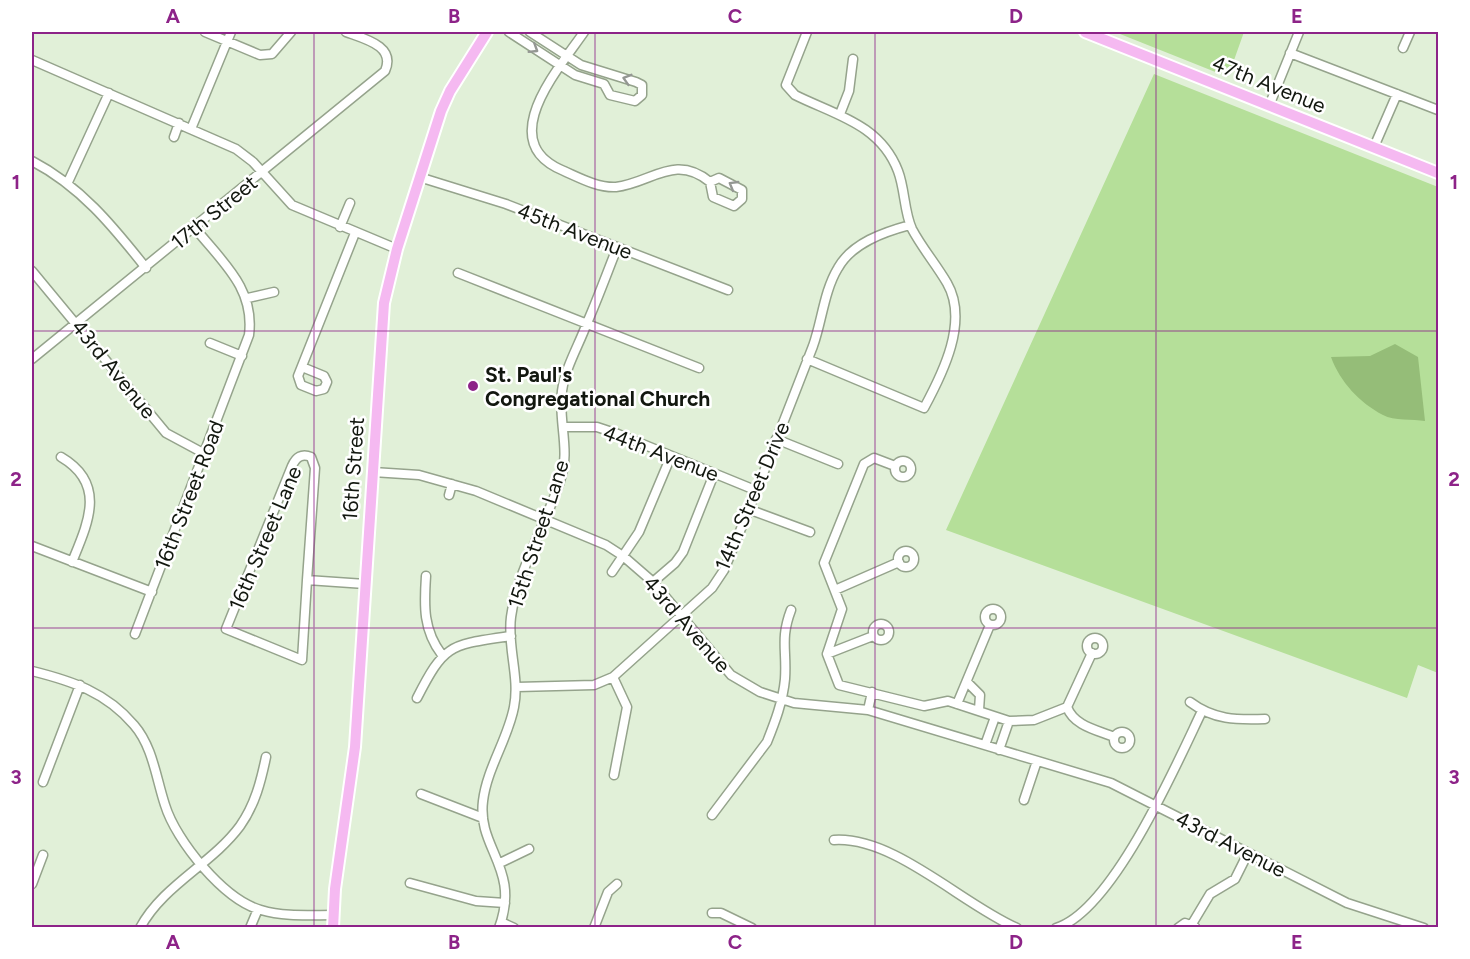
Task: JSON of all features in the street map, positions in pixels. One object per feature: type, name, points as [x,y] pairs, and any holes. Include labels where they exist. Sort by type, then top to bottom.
[{"type":"main road","name":"16th Street","points":[[333,927],[355,747],[384,303],[397,249],[419,177],[450,91],[487,32]]},
{"type":"main road","name":"47th Avenue","points":[[1085,32],[1438,173]]},
{"type":"street","points":[[205,32],[260,54],[272,54],[291,32]]},
{"type":"street","points":[[191,129],[231,32]]},
{"type":"street","name":"17th Street","points":[[32,359],[385,71],[387,54],[377,44],[346,32]]},
{"type":"street","points":[[508,32],[575,75],[604,84],[610,95],[635,101],[642,95],[642,86],[636,82],[567,58],[530,32]]},
{"type":"street","points":[[584,32],[534,110],[531,129],[536,149],[553,167],[604,187],[618,186],[674,170],[692,171],[710,182]]},
{"type":"street","points":[[807,32],[786,86],[795,95],[865,127],[893,159],[903,185],[910,225],[924,250],[947,282],[954,298],[956,314],[955,331],[947,355],[924,408],[807,359]]},
{"type":"street","points":[[1269,106],[1299,32]]},
{"type":"street","points":[[1403,48],[1410,32]]},
{"type":"street","points":[[1290,53],[1438,110]]},
{"type":"street","points":[[840,114],[849,91],[853,58]]},
{"type":"street","points":[[32,60],[236,149],[263,172],[292,205],[397,249]]},
{"type":"street","points":[[604,84],[608,73]]},
{"type":"street","points":[[68,182],[109,93]]},
{"type":"street","points":[[1374,147],[1397,94]]},
{"type":"street","points":[[174,137],[179,123]]},
{"type":"street","points":[[32,161],[68,182],[101,214],[146,267]]},
{"type":"street","name":"45th Avenue","points":[[419,177],[506,204],[728,290]]},
{"type":"street","points":[[340,227],[350,203]]},
{"type":"street","name":"14th Street Drive","points":[[517,687],[594,685],[613,677],[712,588],[724,570],[776,439],[807,359],[838,266],[856,247],[874,237],[910,225]]},
{"type":"street","points":[[195,228],[242,285],[248,298],[274,292]]},
{"type":"street","points":[[302,367],[324,376],[326,386],[318,391],[301,385],[298,380],[302,367],[355,233]]},
{"type":"street","name":"15th Street Lane","points":[[500,925],[505,903],[505,880],[483,818],[486,785],[514,709],[517,687],[511,636],[514,603],[563,471],[566,454],[562,390],[617,248]]},
{"type":"street","name":"43rd Avenue","points":[[32,271],[166,433],[205,454]]},
{"type":"street","points":[[458,273],[699,368]]},
{"type":"street","name":"16th Street Road","points":[[135,634],[242,356],[251,319],[248,298]]},
{"type":"street","points":[[210,344],[242,356]]},
{"type":"street","points":[[309,388],[315,372]]},
{"type":"street","name":"44th Avenue","points":[[563,428],[597,427],[756,490]]},
{"type":"street","points":[[776,439],[838,464]]},
{"type":"street","name":"16th Street Lane","points":[[303,455],[311,457],[315,468],[308,580],[302,660],[226,629],[295,459],[303,455]]},
{"type":"street","points":[[612,572],[639,532],[671,456]]},
{"type":"street","points":[[61,457],[76,466],[87,487],[90,499],[89,521],[72,562]]},
{"type":"street","points":[[895,466],[874,458],[864,464],[824,563],[842,609],[827,654],[839,685],[924,706],[948,701],[1009,721],[1034,720],[1067,707],[1092,653]]},
{"type":"street","name":"43rd Avenue","points":[[373,472],[419,475],[452,484],[587,536],[623,556],[653,582],[731,675],[760,692],[781,700],[868,710],[1111,783],[1347,903],[1425,927]]},
{"type":"street","points":[[653,582],[675,563],[683,552],[714,474]]},
{"type":"street","points":[[449,495],[452,484]]},
{"type":"street","points":[[748,508],[810,532]]},
{"type":"street","points":[[32,546],[152,592]]},
{"type":"street","points":[[835,590],[898,562]]},
{"type":"street","points":[[426,576],[426,623],[433,643],[442,655]]},
{"type":"street","points":[[308,580],[365,584]]},
{"type":"street","points":[[712,814],[767,742],[785,681],[782,642],[791,610]]},
{"type":"street","points":[[957,704],[990,625]]},
{"type":"street","points":[[417,698],[442,655],[464,644],[511,636]]},
{"type":"street","points":[[827,654],[873,636]]},
{"type":"street","points":[[32,671],[80,685],[117,707],[136,727],[151,754],[166,810],[180,837],[200,864],[225,889],[258,909],[282,915],[333,915]]},
{"type":"street","points":[[613,677],[627,707],[626,726],[614,775]]},
{"type":"street","points":[[966,682],[975,687],[980,695],[979,710]]},
{"type":"street","points":[[43,782],[80,685]]},
{"type":"street","points":[[854,707],[857,690]]},
{"type":"street","points":[[868,710],[872,692]]},
{"type":"street","points":[[1190,702],[1202,711],[1224,719],[1265,719]]},
{"type":"street","points":[[1067,707],[1070,715],[1079,722],[1114,737]]},
{"type":"street","points":[[1056,927],[1074,918],[1120,869],[1202,711]]},
{"type":"street","points":[[985,745],[995,717]]},
{"type":"street","points":[[999,750],[1009,721]]},
{"type":"street","points":[[140,927],[152,908],[242,824],[256,797],[266,757]]},
{"type":"street","points":[[1024,800],[1037,761]]},
{"type":"street","points":[[421,794],[483,818]]},
{"type":"street","points":[[834,840],[866,845],[911,864],[1002,925],[1017,927]]},
{"type":"street","points":[[500,862],[529,849]]},
{"type":"street","points":[[1178,927],[1185,923],[1193,926],[1206,899],[1234,879],[1248,853]]},
{"type":"street","points":[[32,884],[44,855]]},
{"type":"street","points":[[410,883],[476,901],[505,903]]},
{"type":"street","points":[[594,927],[608,892],[617,884]]},
{"type":"street","points":[[250,927],[258,909]]},
{"type":"street","points":[[712,913],[721,913],[752,927]]},
{"type":"street","points":[[500,925],[514,927]]},
{"type":"shaded area","points":[[1115,32],[1244,32],[1228,77]]},
{"type":"shaded area","points":[[1154,74],[1438,187],[1438,673],[1418,665],[1407,698],[946,530]]},
{"type":"shaded area","points":[[1395,344],[1418,357],[1425,421],[1393,418],[1375,410],[1345,383],[1331,357],[1370,356]]},
{"type":"place","name":"St. Paul's Congregational Church","points":[[473,386]]}]
